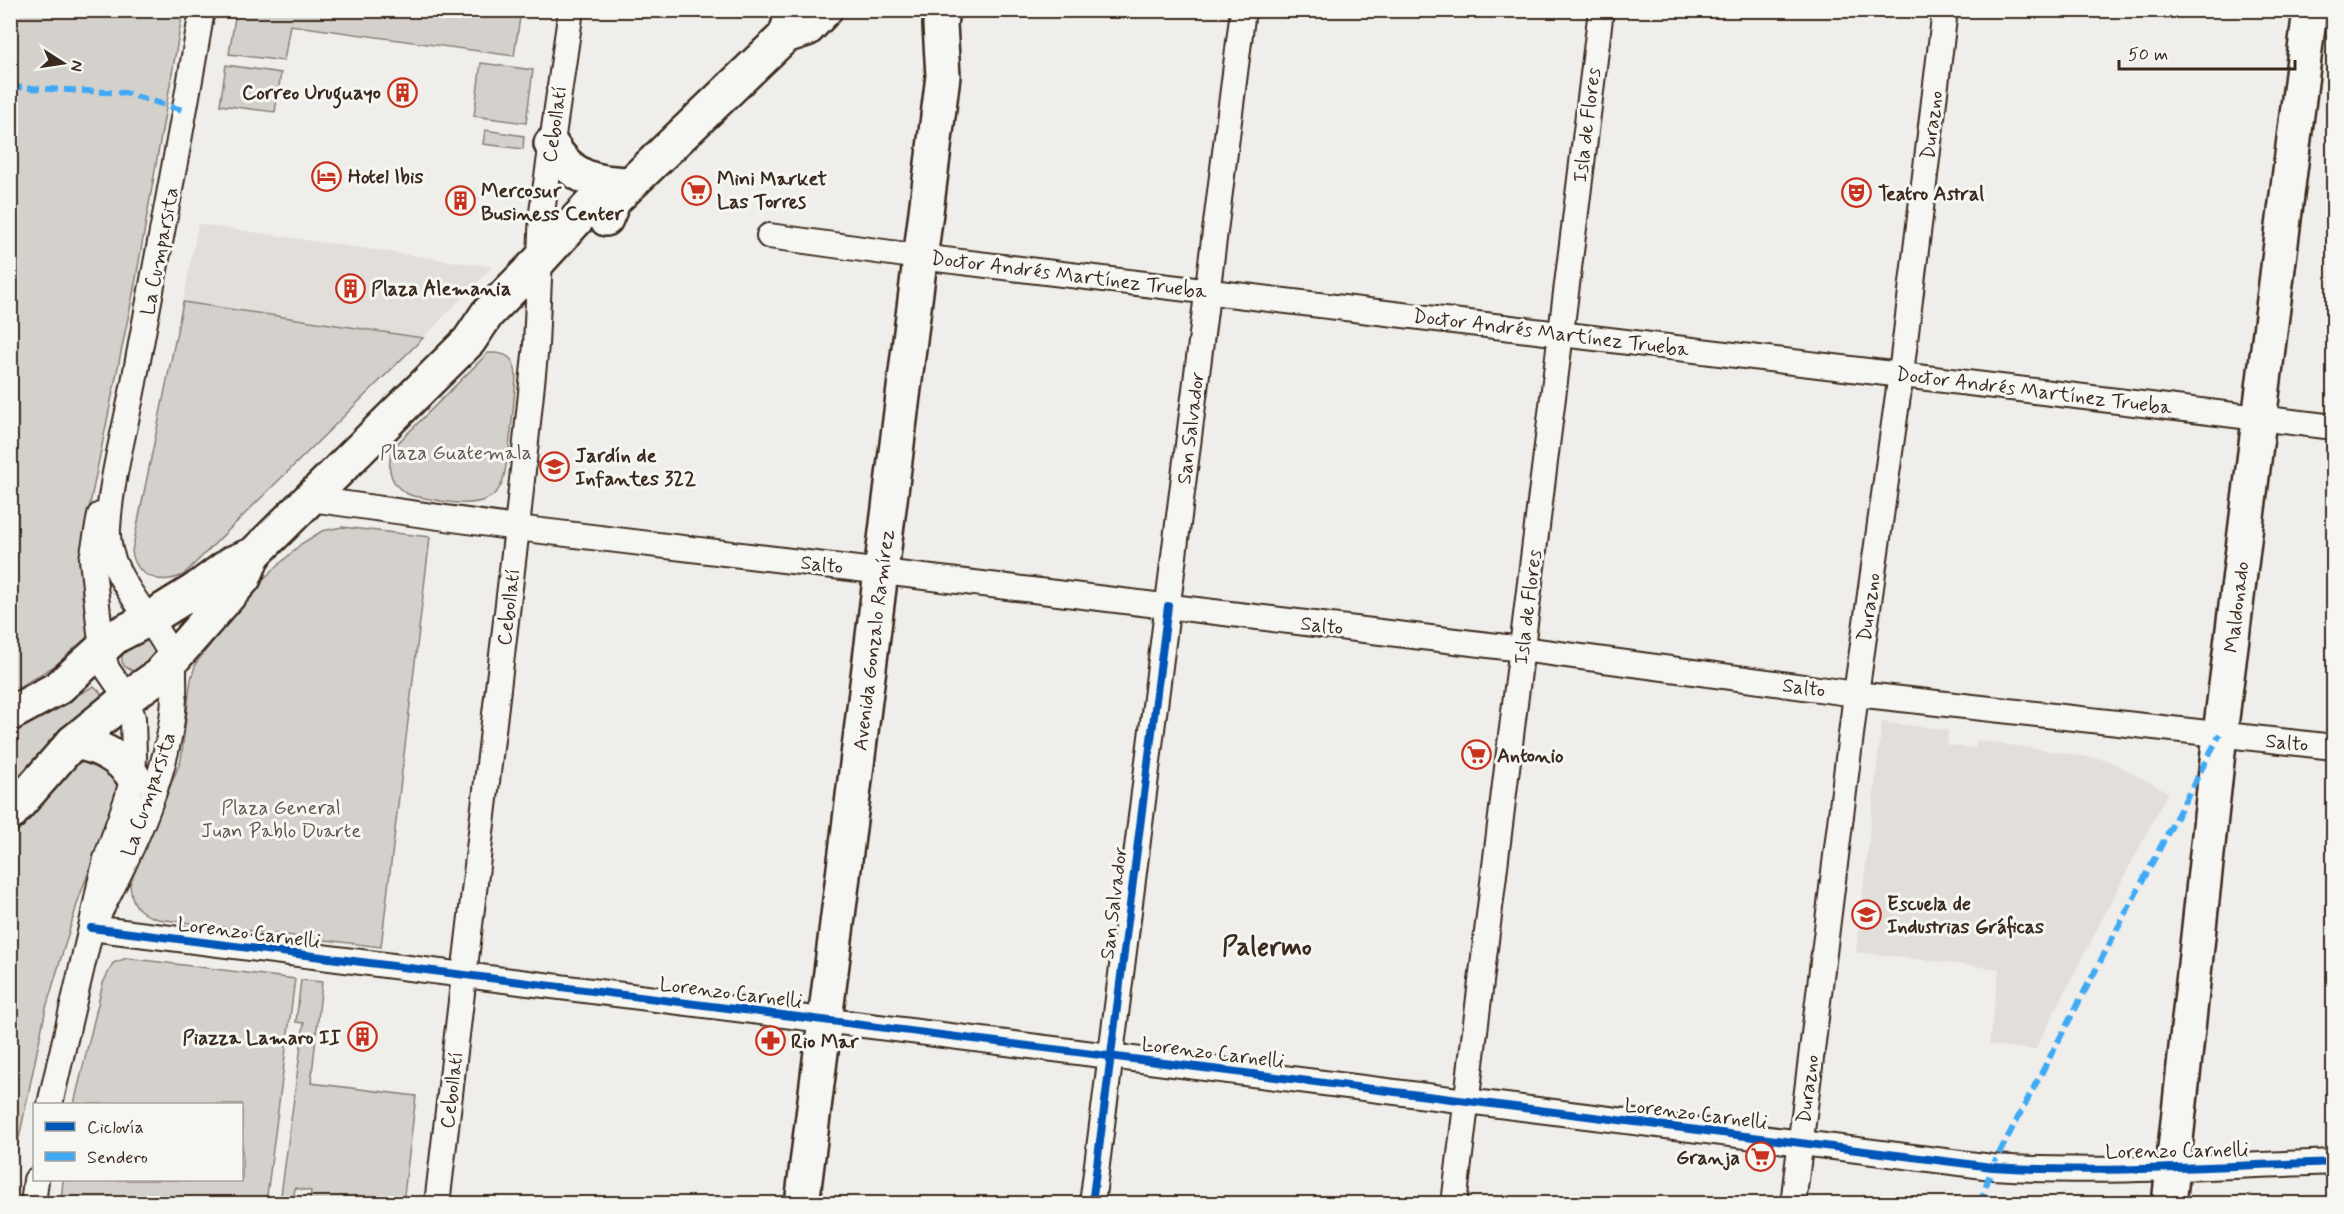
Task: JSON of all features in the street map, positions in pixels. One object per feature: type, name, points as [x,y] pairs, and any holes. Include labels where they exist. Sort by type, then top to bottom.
[{"type":"street","name":"La Cumparsita","points":[[92,928],[121,872],[150,800],[161,764],[175,701],[173,658],[116,571],[108,532],[111,491],[170,197],[202,10]]},
{"type":"street","name":"Cebollatí","points":[[437,1203],[517,528],[536,345],[542,212],[571,10]]},
{"type":"street","points":[[10,714],[58,688],[102,651],[116,636],[194,591],[232,563],[254,554],[469,341],[498,326],[538,274],[608,217],[622,192],[790,23],[807,29],[825,10]]},
{"type":"street","name":"Avenida Gonzalo Ramírez","points":[[802,1203],[943,76],[940,25],[942,10]]},
{"type":"street","name":"Avenida Gonzalo Ramírez","points":[[943,76],[959,28],[961,10]]},
{"type":"street","name":"San Salvador","points":[[1092,1203],[1243,10]]},
{"type":"street","name":"Isla de Flores","points":[[1454,1203],[1559,333],[1601,10]]},
{"type":"street","name":"Durazno","points":[[1793,1203],[1856,694],[1901,374],[1945,10]]},
{"type":"street","name":"Maldonado","points":[[2169,1203],[2220,735],[2310,10]]},
{"type":"street","points":[[551,144],[560,159],[578,174],[622,192]]},
{"type":"street","name":"Doctor Andrés Martínez Trueba","points":[[770,236],[2334,427]]},
{"type":"street","name":"La Cumparsita","points":[[50,1103],[106,859],[133,776],[133,718],[127,698],[107,669],[102,651],[92,559],[97,523],[111,491]]},
{"type":"street","name":"Salto","points":[[311,499],[517,528],[1168,606],[1856,694],[2334,747]]},
{"type":"street","points":[[10,813],[73,742],[158,676],[244,578],[254,554]]},
{"type":"street","points":[[73,742],[88,744],[115,757],[133,776]]},
{"type":"street","name":"Lorenzo Carnelli","points":[[92,928],[1992,1167],[2028,1169],[2173,1168],[2334,1162]]},
{"type":"street","points":[[33,1203],[36,1181]]},
{"type":"shaded area","points":[[198,224],[492,267],[423,338],[404,336],[183,302]]},
{"type":"shaded area","points":[[1882,722],[1948,730],[1947,745],[1975,748],[1977,740],[2108,760],[2168,792],[2035,1050],[1989,1045],[1999,969],[1856,952]]},
{"type":"green space","points":[[236,10],[521,11],[514,56],[290,25],[284,61],[229,54]]},
{"type":"green space","points":[[10,11],[183,11],[135,284],[82,543],[82,597],[89,632],[84,643],[56,665],[23,685],[11,688]]},
{"type":"green space","points":[[481,63],[533,70],[526,123],[474,116]]},
{"type":"green space","points":[[226,65],[281,73],[275,112],[220,105]]},
{"type":"green space","points":[[485,130],[524,136],[523,149],[483,144]]},
{"type":"green space","name":"Plaza Alemania","points":[[183,302],[423,338],[183,575],[158,579],[144,573],[139,568],[132,551]]},
{"type":"green space","name":"Plaza Guatemala","points":[[488,353],[501,354],[509,358],[514,365],[516,377],[506,467],[500,487],[495,494],[474,503],[456,503],[405,493],[395,483],[390,471],[393,448]]},
{"type":"green space","name":"Plaza General Juan Pablo Duarte","points":[[342,527],[430,537],[381,947],[158,919],[146,914],[134,903],[130,884],[181,760],[191,679],[196,663],[259,583],[301,544],[322,531]]},
{"type":"green space","points":[[147,638],[158,653],[138,673],[125,667],[122,662],[122,650]]},
{"type":"green space","points":[[94,686],[100,692],[102,699],[11,791],[11,728],[40,716]]},
{"type":"green space","points":[[75,760],[94,760],[117,782],[118,793],[79,898],[46,1008],[11,1177],[11,838],[15,829]]},
{"type":"green space","points":[[127,958],[295,979],[266,1203],[61,1203],[63,1181],[243,1181],[243,1103],[74,1103],[103,983],[113,963]]},
{"type":"green space","points":[[301,980],[322,982],[311,1083],[416,1096],[403,1203],[309,1203],[311,1191],[295,1188],[293,1203],[280,1203],[304,1023],[296,1022]]},
{"type":"marked path","points":[[10,87],[125,93],[186,111]]},
{"type":"marked path","points":[[1980,1204],[1992,1167],[2220,734]]},
{"type":"cycle path","points":[[1092,1204],[1168,606]]},
{"type":"cycle path","points":[[91,928],[1992,1167],[2120,1170],[2334,1162]]},
{"type":"place","name":"Correo Uruguayo","points":[[402,92]]},
{"type":"place","name":"Hotel Ibis","points":[[327,176]]},
{"type":"place","name":"Mini Market Las Torres","points":[[696,190]]},
{"type":"place","name":"Teatro Astral","points":[[1857,193]]},
{"type":"place","name":"Mercosur Business Center","points":[[460,201]]},
{"type":"place","name":"Plaza Alemania","points":[[350,288]]},
{"type":"place","name":"Jardín de Infantes 322","points":[[554,467]]},
{"type":"place","name":"Antonio","points":[[1476,755]]},
{"type":"place","name":"Escuela de Industrias Gráficas","points":[[1866,914]]},
{"type":"place","name":"Piazza Lamaro II","points":[[362,1037]]},
{"type":"place","name":"Rio Mar","points":[[770,1041]]},
{"type":"place","name":"Granja","points":[[1761,1157]]},
{"type":"district","name":"Palermo","points":[[1267,946]]}]
